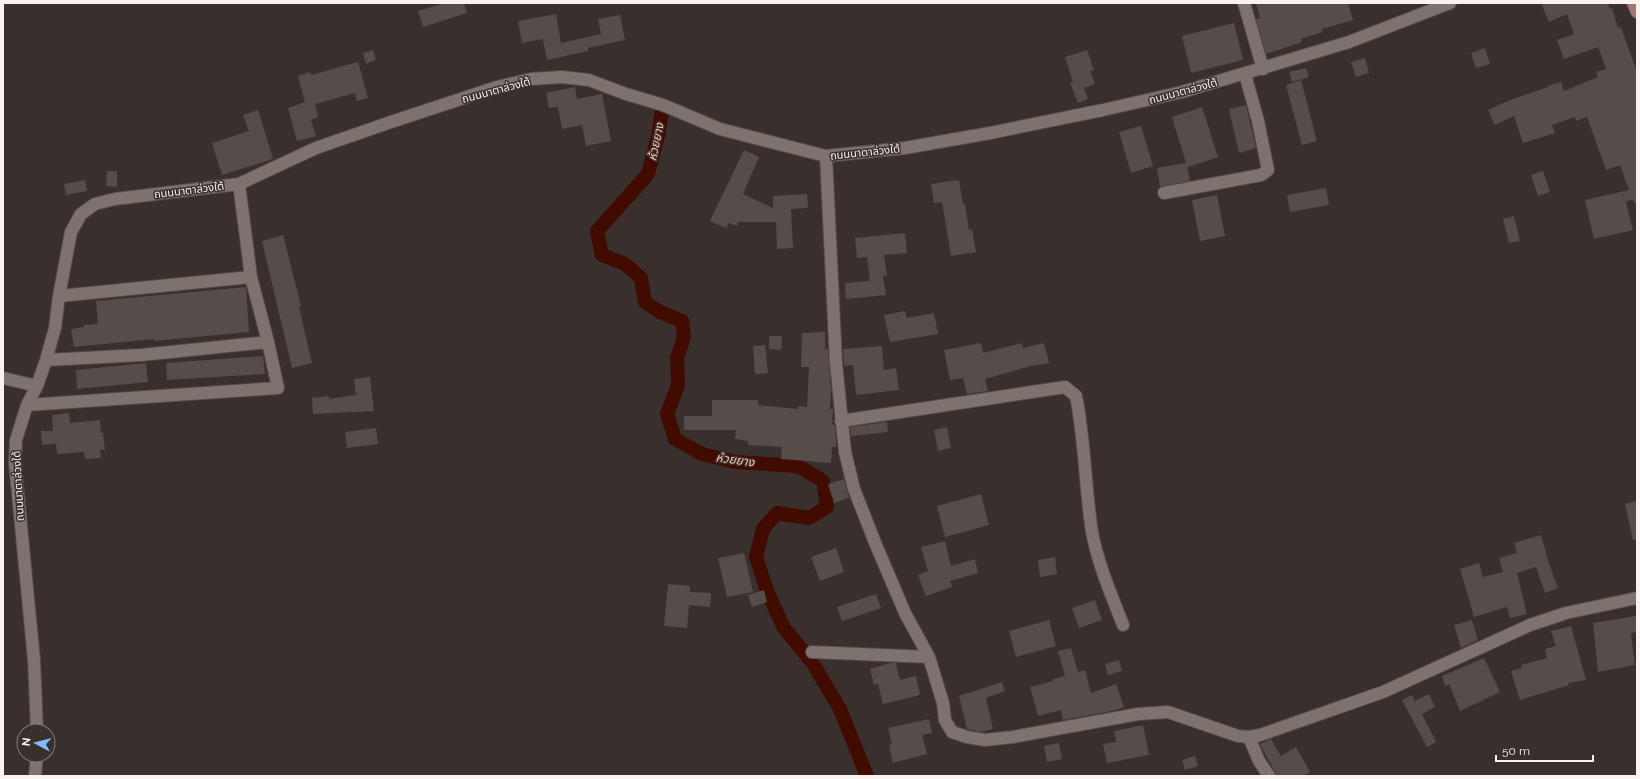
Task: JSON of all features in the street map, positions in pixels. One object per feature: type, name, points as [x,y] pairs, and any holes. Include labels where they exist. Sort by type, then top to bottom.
[{"type":"main road","points":[[1633,3],[1637,12]]},
{"type":"street","points":[[1244,3],[1263,69]]},
{"type":"street","name":"ถนนนาตาล่วงใต้","points":[[38,723],[34,660],[14,463],[16,440],[27,405],[37,386],[55,328],[59,296],[71,232],[81,214],[95,204],[115,199],[239,184],[316,148],[390,122],[497,87],[531,80],[562,77],[589,80],[626,94],[663,105],[720,129],[826,156],[905,148],[990,133],[1168,95],[1263,69],[1348,42],[1450,3]]},
{"type":"street","points":[[1164,193],[1262,175],[1268,170],[1258,121],[1245,74]]},
{"type":"street","points":[[826,156],[831,281],[844,452],[854,489],[905,613],[930,657],[943,703],[945,720],[952,732],[967,737],[986,740],[1012,737],[1111,718],[1168,712],[1238,736],[1249,737],[1260,735],[1383,692],[1530,625],[1566,613],[1637,598]]},
{"type":"street","points":[[27,405],[278,388],[251,277],[239,184]]},
{"type":"street","points":[[59,296],[251,277]]},
{"type":"street","points":[[46,360],[141,355],[268,342]]},
{"type":"street","points":[[3,378],[37,386]]},
{"type":"street","points":[[841,420],[1065,388],[1076,396],[1082,424],[1085,478],[1093,533],[1103,574],[1123,625]]},
{"type":"street","points":[[812,652],[930,657]]},
{"type":"street","points":[[1249,737],[1259,761],[1269,776]]},
{"type":"street","points":[[35,776],[36,763]]},
{"type":"building","points":[[444,3],[464,3],[467,13],[423,27],[418,11]]},
{"type":"building","points":[[1256,3],[1348,3],[1353,20],[1322,29],[1322,32],[1301,39],[1302,42],[1266,54],[1256,19],[1260,18]]},
{"type":"building","points":[[1541,3],[1608,3],[1610,9],[1612,8],[1618,28],[1621,27],[1637,72],[1637,208],[1633,199],[1626,202],[1633,230],[1594,239],[1585,200],[1629,190],[1620,165],[1606,170],[1587,117],[1576,121],[1575,117],[1552,125],[1555,133],[1523,143],[1514,116],[1495,125],[1488,110],[1510,100],[1561,82],[1564,91],[1598,77],[1596,72],[1606,69],[1598,47],[1564,59],[1557,40],[1574,34],[1567,14],[1549,22]]},
{"type":"building","points":[[556,14],[561,43],[601,34],[598,19],[620,15],[625,40],[588,48],[588,51],[547,60],[543,39],[522,43],[518,21]]},
{"type":"building","points":[[1234,23],[1243,60],[1191,73],[1182,36]]},
{"type":"building","points":[[1485,48],[1490,64],[1476,68],[1471,53]]},
{"type":"building","points":[[373,50],[376,60],[366,64],[363,53]]},
{"type":"building","points":[[1087,50],[1094,70],[1090,71],[1095,84],[1084,88],[1088,99],[1078,103],[1070,83],[1073,82],[1065,57]]},
{"type":"building","points":[[1365,58],[1369,73],[1356,77],[1351,62]]},
{"type":"building","points":[[358,62],[368,98],[357,101],[355,93],[315,104],[318,117],[311,120],[316,136],[297,141],[288,108],[305,102],[298,76],[310,72],[311,75]]},
{"type":"building","points":[[1306,68],[1309,77],[1292,82],[1289,72]]},
{"type":"building","points":[[1301,80],[1317,141],[1302,145],[1286,85]]},
{"type":"building","points":[[575,87],[577,99],[602,94],[611,141],[586,146],[582,125],[562,129],[558,107],[549,108],[546,93]]},
{"type":"building","points":[[1246,105],[1256,148],[1239,153],[1229,109]]},
{"type":"building","points":[[1202,107],[1218,157],[1188,167],[1187,165],[1190,181],[1160,187],[1157,168],[1186,163],[1172,117]]},
{"type":"building","points":[[258,110],[273,159],[222,175],[212,143],[249,131],[243,115]]},
{"type":"building","points":[[1141,126],[1153,166],[1131,173],[1119,132]]},
{"type":"building","points":[[744,150],[759,157],[743,194],[773,208],[773,196],[807,194],[808,208],[791,209],[793,248],[777,249],[776,222],[738,222],[737,226],[729,223],[726,228],[710,221]]},
{"type":"building","points":[[107,171],[117,171],[117,187],[106,186]]},
{"type":"building","points":[[1543,171],[1550,192],[1538,196],[1531,175]]},
{"type":"building","points":[[85,180],[87,191],[66,195],[64,184]]},
{"type":"building","points":[[959,180],[963,205],[965,204],[969,230],[972,229],[976,252],[951,256],[942,202],[934,203],[931,184]]},
{"type":"building","points":[[1326,188],[1329,205],[1290,212],[1287,195]]},
{"type":"building","points":[[1217,195],[1225,236],[1200,241],[1192,200]]},
{"type":"building","points":[[1514,216],[1520,241],[1509,243],[1503,219]]},
{"type":"building","points":[[905,233],[907,253],[884,255],[887,275],[883,276],[886,295],[846,299],[845,283],[870,281],[867,257],[857,258],[855,238]]},
{"type":"building","points":[[283,235],[301,306],[299,307],[312,363],[292,368],[262,241]]},
{"type":"building","points":[[246,287],[249,332],[74,347],[71,329],[84,327],[84,325],[98,324],[96,301]]},
{"type":"building","points":[[905,311],[907,318],[934,313],[938,334],[890,342],[884,315]]},
{"type":"building","points":[[825,332],[825,349],[828,349],[831,390],[830,409],[833,409],[832,424],[835,425],[836,440],[836,447],[832,447],[831,463],[781,459],[782,447],[748,445],[748,441],[735,439],[736,430],[684,430],[684,416],[712,416],[712,400],[758,400],[758,405],[798,409],[798,406],[807,407],[809,367],[801,367],[802,333]]},
{"type":"building","points":[[769,336],[782,336],[781,350],[769,349]]},
{"type":"building","points":[[981,343],[983,353],[1022,343],[1023,348],[1044,343],[1049,363],[1031,366],[985,379],[988,391],[967,394],[963,378],[950,380],[944,350]]},
{"type":"building","points":[[765,345],[768,373],[755,374],[753,346]]},
{"type":"building","points":[[882,346],[884,370],[896,368],[899,390],[856,395],[853,365],[844,366],[843,349]]},
{"type":"building","points":[[263,356],[265,374],[167,380],[166,363]]},
{"type":"building","points":[[146,363],[148,382],[77,389],[76,370]]},
{"type":"building","points":[[370,377],[374,411],[313,414],[312,398],[329,396],[329,399],[356,395],[354,379]]},
{"type":"building","points":[[69,413],[70,423],[100,420],[105,450],[100,450],[101,458],[85,459],[84,452],[57,454],[56,444],[42,445],[41,431],[53,431],[52,415]]},
{"type":"building","points":[[887,422],[888,432],[851,436],[850,427]]},
{"type":"building","points":[[947,427],[951,448],[938,451],[934,430]]},
{"type":"building","points":[[376,428],[378,444],[347,448],[345,432]]},
{"type":"building","points":[[844,479],[849,498],[834,503],[828,484]]},
{"type":"building","points":[[981,494],[989,525],[945,537],[937,506]]},
{"type":"building","points":[[1637,501],[1637,540],[1633,540],[1625,504]]},
{"type":"building","points":[[1541,535],[1558,588],[1545,593],[1536,567],[1517,573],[1527,614],[1510,618],[1507,607],[1474,617],[1460,569],[1479,563],[1483,577],[1503,572],[1499,558],[1517,553],[1514,543]]},
{"type":"building","points":[[945,541],[951,566],[975,559],[978,573],[950,581],[952,587],[926,596],[918,575],[928,571],[921,547]]},
{"type":"building","points":[[836,548],[844,572],[820,581],[811,557]]},
{"type":"building","points":[[744,553],[753,592],[727,597],[718,558]]},
{"type":"building","points":[[1055,557],[1057,574],[1040,577],[1038,560]]},
{"type":"building","points":[[668,584],[690,586],[690,592],[711,593],[710,607],[689,605],[687,628],[664,626]]},
{"type":"building","points":[[764,590],[767,602],[752,607],[748,595]]},
{"type":"building","points":[[876,594],[881,608],[842,621],[837,607]]},
{"type":"building","points":[[1095,600],[1102,620],[1079,628],[1072,608]]},
{"type":"building","points":[[1636,616],[1637,632],[1631,633],[1635,665],[1598,672],[1593,623]]},
{"type":"building","points":[[1049,620],[1056,646],[1016,657],[1009,631]]},
{"type":"building","points":[[1472,620],[1478,640],[1461,648],[1454,625]]},
{"type":"building","points":[[1571,626],[1586,680],[1568,683],[1569,685],[1520,700],[1511,671],[1522,668],[1521,665],[1547,658],[1545,649],[1556,646],[1551,631]]},
{"type":"building","points":[[1071,648],[1078,672],[1085,670],[1091,693],[1116,684],[1124,707],[1112,711],[1063,720],[1061,710],[1038,716],[1030,687],[1065,676],[1058,651]]},
{"type":"building","points":[[1484,658],[1500,692],[1460,711],[1449,684],[1445,686],[1442,676]]},
{"type":"building","points":[[1119,660],[1122,671],[1108,675],[1105,664]]},
{"type":"building","points":[[890,663],[896,663],[900,680],[916,676],[920,695],[883,704],[878,684],[874,685],[870,669]]},
{"type":"building","points":[[1002,682],[1005,691],[986,698],[993,729],[980,732],[967,729],[959,696]]},
{"type":"building","points":[[1429,694],[1435,707],[1422,714],[1436,742],[1427,747],[1402,700],[1412,695],[1415,701]]},
{"type":"building","points":[[929,719],[932,733],[922,735],[927,754],[893,763],[889,745],[892,744],[888,728]]},
{"type":"building","points":[[1143,725],[1149,755],[1107,763],[1103,744],[1116,742],[1114,731]]},
{"type":"building","points":[[1271,739],[1281,756],[1296,747],[1310,772],[1303,776],[1277,776],[1260,744]]},
{"type":"building","points":[[1059,743],[1062,759],[1047,762],[1044,746]]},
{"type":"building","points":[[1195,756],[1198,766],[1185,770],[1182,760]]},
{"type":"waterway","name":"ห้วยยาง","points":[[663,105],[658,136],[648,174],[597,231],[602,255],[625,264],[641,278],[645,302],[660,312],[682,321],[684,337],[677,358],[678,385],[667,414],[675,439],[702,454],[735,462],[798,466],[823,481],[827,507],[809,518],[777,513],[763,529],[756,557],[767,591],[784,628],[812,662],[840,709],[867,776]]}]
